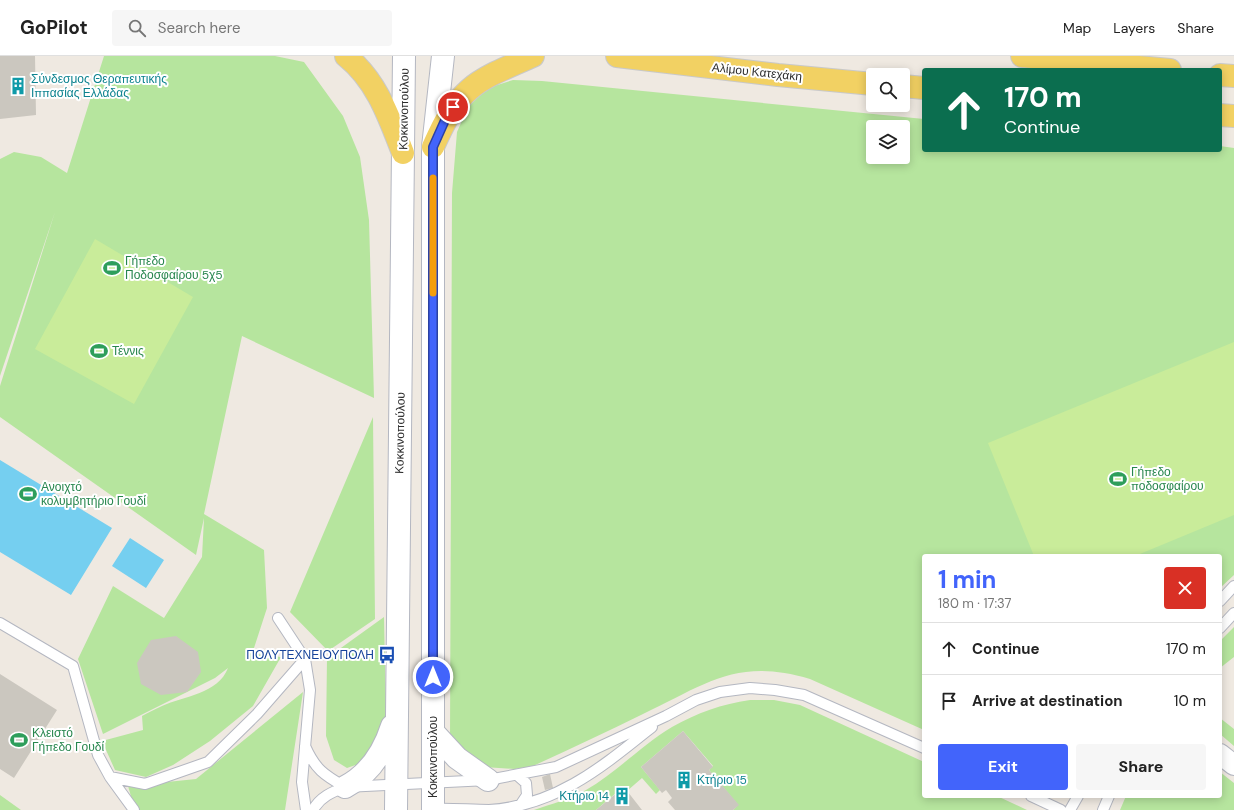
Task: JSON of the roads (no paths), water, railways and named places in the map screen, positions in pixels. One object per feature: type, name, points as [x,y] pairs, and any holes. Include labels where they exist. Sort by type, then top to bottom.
[{"type":"main road","points":[[346,56],[359,67],[378,94],[403,153]]},
{"type":"main road","name":"Κοκκινοπούλου","points":[[396,810],[404,56]]},
{"type":"main road","name":"Κοκκινοπούλου","points":[[430,810],[433,783],[433,147],[443,56]]},
{"type":"main road","points":[[433,147],[446,118],[465,92],[473,84],[493,73],[532,56]]},
{"type":"main road","name":"Αλίμου Κατεχάκη","points":[[617,56],[778,75],[866,83]]},
{"type":"main road","points":[[1022,56],[1149,68]]},
{"type":"main road","points":[[1222,75],[1234,76]]},
{"type":"main road","points":[[910,87],[922,88]]},
{"type":"main road","points":[[1222,115],[1234,116]]},
{"type":"main road","points":[[345,787],[357,781],[370,768],[386,745],[396,713]]},
{"type":"main road","points":[[433,732],[457,758],[488,780]]},
{"type":"street","points":[[1222,756],[1234,765]]},
{"type":"lane","points":[[1222,599],[1234,586]]},
{"type":"lane","points":[[1222,626],[1234,613]]},
{"type":"lane","points":[[278,618],[305,659],[310,690],[302,782],[306,810]]},
{"type":"lane","points":[[0,623],[73,666],[98,755],[110,777],[134,810]]},
{"type":"lane","points":[[110,777],[145,784],[208,762],[257,714],[305,659]]},
{"type":"lane","points":[[314,810],[317,803],[332,792],[345,787],[488,780],[517,775],[562,764],[666,716],[696,700],[720,692],[750,688],[775,690],[804,695],[922,747]]},
{"type":"lane","points":[[430,810],[490,810],[541,800],[582,780],[666,716]]},
{"type":"lane","points":[[305,744],[312,762],[324,775],[345,787]]},
{"type":"lane","points":[[517,775],[526,782],[527,795],[521,804]]},
{"type":"lane","points":[[1034,798],[1061,810]]},
{"type":"lane","points":[[1070,810],[1077,798]]},
{"type":"lane","points":[[1103,810],[1108,798]]},
{"type":"water","name":"Ανοιχτό κολυμβητήριο Γουδί","points":[[0,460],[112,528],[71,595],[0,552]]},
{"type":"water","points":[[130,538],[164,560],[146,588],[112,566]]},
{"type":"place","name":"Σύνδεσμος Θεραπευτικής Ιππασίας Ελλάδας","points":[[18,86]]},
{"type":"place","name":"Γήπεδο Ποδοσφαίρου 5χ5","points":[[112,268]]},
{"type":"place","name":"Τέννις","points":[[99,351]]},
{"type":"place","name":"Γήπεδο ποδοσφαίρου","points":[[1118,479]]},
{"type":"place","name":"Ανοιχτό κολυμβητήριο Γουδί","points":[[28,494]]},
{"type":"place","name":"ΠΟΛΥΤΕΧΝΕΙΟΥΠΟΛΗ","points":[[387,655]]},
{"type":"place","name":"Κλειστό Γήπεδο Γουδί","points":[[19,740]]},
{"type":"place","name":"Κτήριο 15","points":[[684,780]]},
{"type":"place","name":"Κτήριο 14","points":[[622,796]]}]
